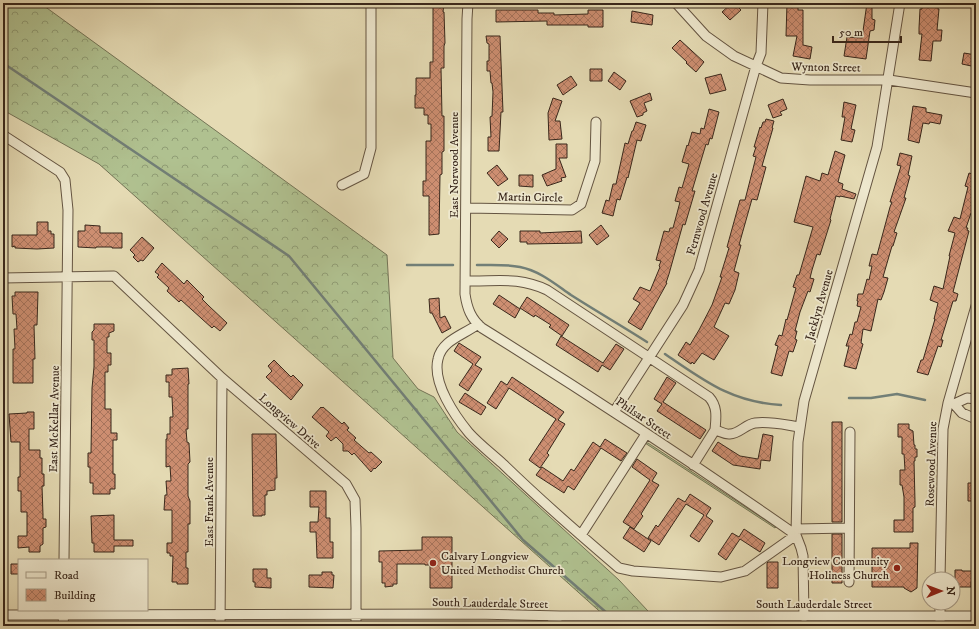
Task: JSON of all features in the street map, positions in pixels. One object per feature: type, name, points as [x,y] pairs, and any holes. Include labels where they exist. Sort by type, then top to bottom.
[{"type":"street","points":[[342,184],[364,174],[371,148],[371,3]]},
{"type":"street","name":"East Norwood Avenue","points":[[468,3],[466,19],[465,294],[467,307],[478,324]]},
{"type":"street","name":"Wynton Street","points":[[676,3],[706,36],[734,56],[781,78],[810,80],[888,80],[976,93]]},
{"type":"street","name":"Fernwood Avenue","points":[[614,412],[683,305],[699,270],[756,66],[761,53],[763,3]]},
{"type":"street","name":"Jacklyn Avenue","points":[[804,616],[802,556],[796,532],[798,442],[804,401],[877,147],[900,3]]},
{"type":"street","name":"Martin Circle","points":[[466,208],[572,210],[581,204],[595,161],[596,122]]},
{"type":"street","name":"East McKellar Avenue","points":[[3,135],[60,172],[65,180],[68,210],[64,559]]},
{"type":"street","name":"Longview Drive","points":[[67,277],[114,276],[222,378],[346,484],[355,500],[356,626]]},
{"type":"street","points":[[3,278],[67,277]]},
{"type":"street","points":[[465,281],[519,280],[537,285],[547,290],[709,397],[714,402],[716,410],[715,430],[693,465]]},
{"type":"street","name":"Rosewood Avenue","points":[[940,571],[942,438],[944,421],[951,403],[976,306]]},
{"type":"street","points":[[478,324],[452,340],[446,345],[439,355],[437,366],[438,375],[440,385],[449,405],[469,434],[526,487],[618,568],[633,571],[721,577],[745,571],[796,532],[849,528]]},
{"type":"street","name":"Philsar Street","points":[[478,324],[796,532]]},
{"type":"street","name":"East Frank Avenue","points":[[220,626],[222,378]]},
{"type":"street","points":[[951,403],[967,398],[976,399]]},
{"type":"street","points":[[951,403],[962,413],[976,419]]},
{"type":"street","points":[[715,430],[728,435],[734,434],[755,423],[769,423],[800,427]]},
{"type":"street","points":[[848,582],[850,432]]},
{"type":"street","points":[[580,535],[646,434]]},
{"type":"street","points":[[940,611],[940,622]]},
{"type":"street","points":[[63,626],[64,612]]},
{"type":"street","name":"South Lauderdale Street","points":[[3,615],[64,612],[356,615],[474,614],[560,616],[804,616],[940,622],[976,616]]},
{"type":"street","points":[[549,626],[560,616]]},
{"type":"green space","points":[[3,3],[40,3],[387,255],[393,358],[418,389],[434,397],[457,432],[619,580],[662,626],[616,626],[99,164],[3,110]]},
{"type":"green space","points":[[645,443],[648,443],[776,527],[775,528]]},
{"type":"building","points":[[433,3],[444,3],[444,68],[441,68],[442,116],[444,116],[444,151],[442,152],[442,174],[440,175],[439,234],[429,235],[429,196],[423,196],[423,181],[426,181],[426,141],[431,141],[431,124],[428,124],[428,115],[424,115],[424,108],[415,108],[415,95],[416,78],[430,78],[430,62],[433,62]]},
{"type":"building","points":[[734,3],[741,10],[730,20],[722,12]]},
{"type":"building","points":[[787,3],[798,3],[798,10],[803,10],[803,45],[812,47],[810,59],[793,56],[797,36],[786,36]]},
{"type":"building","points":[[867,3],[872,3],[872,19],[875,20],[874,30],[870,31],[866,59],[844,56],[847,37],[862,38]]},
{"type":"building","points":[[922,3],[938,4],[939,9],[937,30],[942,30],[941,41],[933,41],[931,61],[919,60],[922,34],[919,34],[920,9],[922,9]]},
{"type":"building","points":[[496,10],[538,10],[538,13],[554,13],[554,15],[588,14],[588,10],[603,10],[603,27],[588,27],[588,25],[547,25],[547,21],[496,22]]},
{"type":"building","points":[[632,11],[653,15],[652,25],[631,22]]},
{"type":"building","points":[[486,36],[500,36],[503,112],[501,112],[499,151],[488,151],[488,137],[491,137],[490,117],[492,116],[493,92],[490,71],[487,71],[487,61],[489,61],[489,44],[487,43]]},
{"type":"building","points":[[680,40],[704,62],[696,72],[672,48]]},
{"type":"building","points":[[964,53],[976,55],[976,67],[962,64]]},
{"type":"building","points":[[590,69],[602,69],[602,81],[590,81]]},
{"type":"building","points":[[614,72],[626,81],[620,90],[608,81]]},
{"type":"building","points":[[721,74],[726,90],[710,94],[705,78]]},
{"type":"building","points":[[571,76],[577,85],[563,95],[557,85]]},
{"type":"building","points":[[650,93],[652,100],[644,103],[647,111],[643,113],[643,115],[637,117],[630,101]]},
{"type":"building","points":[[553,98],[562,101],[555,121],[560,121],[562,139],[549,140],[548,113]]},
{"type":"building","points":[[783,99],[787,109],[780,112],[782,115],[773,118],[768,105]]},
{"type":"building","points":[[844,102],[856,105],[851,129],[855,130],[852,142],[841,140],[845,117],[842,117]]},
{"type":"building","points":[[913,106],[926,108],[926,112],[942,115],[940,124],[930,122],[929,124],[923,123],[919,143],[908,140]]},
{"type":"building","points":[[709,109],[719,112],[712,139],[710,138],[708,145],[706,144],[692,191],[695,191],[685,225],[683,224],[667,283],[641,330],[628,322],[640,303],[633,299],[640,287],[650,291],[660,267],[661,261],[656,260],[664,231],[669,232],[670,228],[673,228],[680,202],[675,201],[679,187],[682,188],[689,164],[682,162],[687,145],[688,146],[692,132],[700,134],[701,128],[704,129]]},
{"type":"building","points":[[766,119],[774,121],[762,166],[766,167],[757,200],[752,199],[739,245],[741,245],[734,271],[739,273],[735,290],[729,304],[725,303],[714,327],[729,336],[714,360],[702,353],[694,364],[692,362],[691,364],[678,355],[686,342],[690,345],[712,305],[722,277],[720,277],[729,248],[727,247],[740,200],[745,200],[756,157],[753,156],[756,147],[754,147],[760,127],[761,128]]},
{"type":"building","points":[[636,122],[646,125],[641,141],[637,140],[628,178],[627,177],[620,200],[617,199],[613,216],[602,213],[606,200],[609,201],[613,184],[616,184],[625,143],[628,144]]},
{"type":"building","points":[[556,144],[567,144],[567,158],[559,158],[566,177],[561,178],[562,181],[547,186],[542,175],[556,169]]},
{"type":"building","points":[[835,151],[845,155],[838,182],[843,184],[842,189],[856,194],[854,199],[836,196],[831,220],[820,255],[817,254],[812,270],[810,278],[814,279],[810,292],[808,291],[800,312],[795,331],[797,331],[795,339],[797,340],[793,352],[789,351],[782,376],[771,373],[778,346],[775,345],[779,335],[782,336],[796,288],[793,287],[797,275],[799,275],[813,227],[794,222],[806,176],[820,181],[822,173],[828,175]]},
{"type":"building","points":[[900,153],[912,156],[908,175],[910,176],[904,198],[906,198],[894,232],[897,233],[883,277],[888,278],[884,292],[881,300],[878,299],[871,331],[863,329],[861,343],[863,344],[856,369],[844,366],[849,346],[846,346],[850,334],[852,335],[855,322],[857,322],[861,307],[857,306],[858,294],[863,294],[867,279],[869,280],[872,266],[869,266],[872,254],[877,255],[892,202],[890,202],[901,166],[897,165]]},
{"type":"building","points":[[497,165],[508,179],[498,186],[487,173]]},
{"type":"building","points":[[969,173],[976,175],[976,205],[974,214],[971,213],[966,228],[968,228],[967,230],[969,231],[953,292],[958,294],[956,301],[953,301],[941,340],[943,340],[941,347],[938,346],[928,375],[917,372],[921,360],[923,360],[938,303],[930,300],[934,286],[943,289],[955,233],[948,231],[954,217],[960,219],[968,187],[965,186]]},
{"type":"building","points":[[519,175],[533,175],[533,187],[519,186]]},
{"type":"building","points":[[37,222],[48,222],[48,231],[51,231],[51,234],[54,234],[54,248],[37,249],[15,248],[15,246],[12,247],[12,235],[37,235]]},
{"type":"building","points":[[85,225],[100,226],[100,233],[122,233],[122,248],[78,247],[78,231],[85,231]]},
{"type":"building","points":[[601,225],[609,236],[597,245],[589,235]]},
{"type":"building","points":[[499,231],[508,239],[499,248],[491,240]]},
{"type":"building","points":[[520,231],[540,231],[540,233],[581,231],[582,243],[527,244],[527,242],[520,242]]},
{"type":"building","points":[[142,237],[154,248],[143,261],[141,260],[138,262],[133,257],[135,255],[130,250]]},
{"type":"building","points":[[162,263],[184,284],[187,280],[204,297],[202,299],[227,323],[220,331],[214,326],[212,328],[181,300],[179,302],[167,291],[169,288],[157,277],[159,275],[155,272]]},
{"type":"building","points":[[15,292],[38,292],[37,325],[34,325],[35,359],[33,359],[33,383],[13,383],[13,349],[15,349],[14,329],[17,329],[16,314],[13,314],[12,296],[15,296]]},
{"type":"building","points":[[499,295],[520,309],[515,318],[493,304]]},
{"type":"building","points":[[527,297],[569,325],[562,336],[549,327],[551,325],[520,308]]},
{"type":"building","points":[[439,298],[440,318],[445,316],[451,328],[442,333],[432,313],[430,313],[429,299]]},
{"type":"building","points":[[94,324],[114,324],[114,331],[109,333],[109,337],[107,337],[107,353],[111,353],[111,365],[108,365],[108,372],[105,372],[105,409],[111,409],[111,433],[117,433],[117,440],[113,440],[113,474],[115,474],[115,489],[110,489],[110,494],[93,494],[93,483],[90,483],[90,467],[88,467],[88,453],[91,453],[92,388],[94,367],[94,340],[92,340],[92,332],[94,330]]},
{"type":"building","points":[[561,336],[603,363],[616,344],[624,349],[610,370],[602,365],[598,372],[556,345]]},
{"type":"building","points":[[459,343],[481,357],[475,365],[482,369],[468,391],[459,385],[473,364],[454,351]]},
{"type":"building","points":[[274,360],[291,377],[293,375],[303,385],[291,400],[266,377],[272,371],[268,366]]},
{"type":"building","points":[[188,368],[188,429],[186,429],[187,442],[189,443],[190,462],[188,464],[188,496],[190,501],[190,524],[188,524],[188,552],[186,552],[186,568],[188,568],[188,584],[177,584],[177,582],[172,582],[173,556],[170,556],[170,553],[167,553],[167,543],[172,543],[172,510],[164,510],[165,495],[167,495],[166,481],[171,481],[170,466],[166,467],[166,439],[167,434],[170,434],[170,417],[173,417],[172,397],[169,397],[169,382],[166,382],[166,375],[172,375],[172,369]]},
{"type":"building","points":[[512,377],[564,412],[558,420],[565,424],[547,453],[549,455],[540,468],[529,460],[556,419],[509,388],[496,409],[487,403],[501,381],[507,385]]},
{"type":"building","points":[[667,377],[676,383],[663,402],[706,430],[700,439],[657,411],[662,404],[654,399]]},
{"type":"building","points":[[465,393],[486,407],[481,415],[459,402]]},
{"type":"building","points":[[321,407],[323,407],[342,424],[344,422],[349,428],[347,430],[356,438],[354,440],[382,462],[375,469],[374,468],[371,472],[354,453],[352,455],[348,451],[343,451],[343,444],[336,437],[331,441],[326,436],[329,432],[312,417]]},
{"type":"building","points":[[34,412],[34,429],[29,429],[29,450],[40,450],[40,458],[42,458],[42,474],[44,474],[44,486],[42,486],[43,519],[46,519],[46,527],[43,528],[43,544],[40,546],[40,552],[29,552],[29,547],[18,548],[18,536],[27,536],[27,512],[21,512],[21,491],[18,491],[18,477],[20,477],[20,442],[11,442],[9,414]]},
{"type":"building","points":[[832,422],[842,422],[842,522],[832,522]]},
{"type":"building","points":[[898,424],[909,424],[909,429],[913,431],[915,449],[917,449],[917,457],[915,457],[914,461],[915,507],[913,508],[913,532],[894,532],[894,520],[904,520],[904,497],[902,485],[900,485],[900,470],[905,470],[904,454],[902,454],[902,437],[898,437]]},
{"type":"building","points":[[252,434],[276,434],[277,478],[275,478],[275,490],[267,491],[267,495],[265,495],[265,515],[262,516],[253,516]]},
{"type":"building","points":[[763,434],[773,436],[770,461],[761,460],[760,469],[733,465],[712,451],[718,442],[740,456],[758,459]]},
{"type":"building","points":[[605,439],[627,453],[621,461],[601,448],[574,490],[568,486],[564,493],[536,475],[542,467],[563,481],[571,469],[574,471],[593,442],[600,447]]},
{"type":"building","points":[[637,459],[657,473],[652,481],[659,485],[641,514],[643,516],[634,529],[623,522],[650,480],[632,467]]},
{"type":"building","points":[[968,483],[976,483],[976,501],[968,501]]},
{"type":"building","points":[[310,491],[326,491],[326,518],[330,518],[330,542],[333,542],[333,558],[317,558],[316,532],[310,532],[310,522],[318,522],[319,507],[310,507]]},
{"type":"building","points":[[690,494],[711,508],[706,516],[713,521],[699,542],[690,536],[704,515],[686,504],[659,545],[648,538],[656,525],[658,527],[678,498],[685,502]]},
{"type":"building","points":[[114,515],[114,540],[133,540],[133,546],[114,546],[114,552],[94,552],[94,543],[92,543],[91,516]]},
{"type":"building","points":[[630,527],[651,541],[644,552],[623,538]]},
{"type":"building","points":[[744,529],[765,543],[760,552],[740,539],[726,560],[718,554],[732,533],[739,537]]},
{"type":"building","points":[[832,534],[842,534],[842,583],[832,583]]},
{"type":"building","points":[[422,537],[452,537],[452,588],[430,588],[430,565],[425,564],[397,564],[397,584],[385,587],[385,583],[382,583],[382,562],[379,562],[379,551],[422,550]]},
{"type":"building","points":[[910,543],[918,543],[917,588],[911,592],[904,587],[872,587],[872,548],[910,548]]},
{"type":"building","points":[[768,562],[778,562],[778,588],[767,588]]},
{"type":"building","points":[[11,564],[18,564],[18,574],[11,574]]},
{"type":"building","points":[[253,569],[267,569],[267,578],[271,578],[271,588],[255,587],[255,582],[253,582]]},
{"type":"building","points":[[962,570],[975,571],[975,582],[971,582],[971,587],[961,587],[961,571],[955,571]]},
{"type":"building","points":[[322,572],[332,572],[332,575],[334,575],[333,588],[309,587],[309,575],[322,575]]},
{"type":"waterway","points":[[3,63],[289,256],[523,540],[608,614]]},
{"type":"waterway","points":[[407,265],[453,265]]},
{"type":"waterway","points":[[477,265],[509,265],[534,272],[547,278],[571,295],[647,342]]},
{"type":"waterway","points":[[665,354],[706,381],[733,395],[747,400],[781,405]]},
{"type":"waterway","points":[[849,398],[871,398],[897,394],[925,400]]},
{"type":"waterway","points":[[615,619],[622,626]]},
{"type":"place","name":"Calvary Longview United Methodist Church","points":[[433,563]]},
{"type":"place","name":"Longview Community Holiness Church","points":[[897,568]]}]
